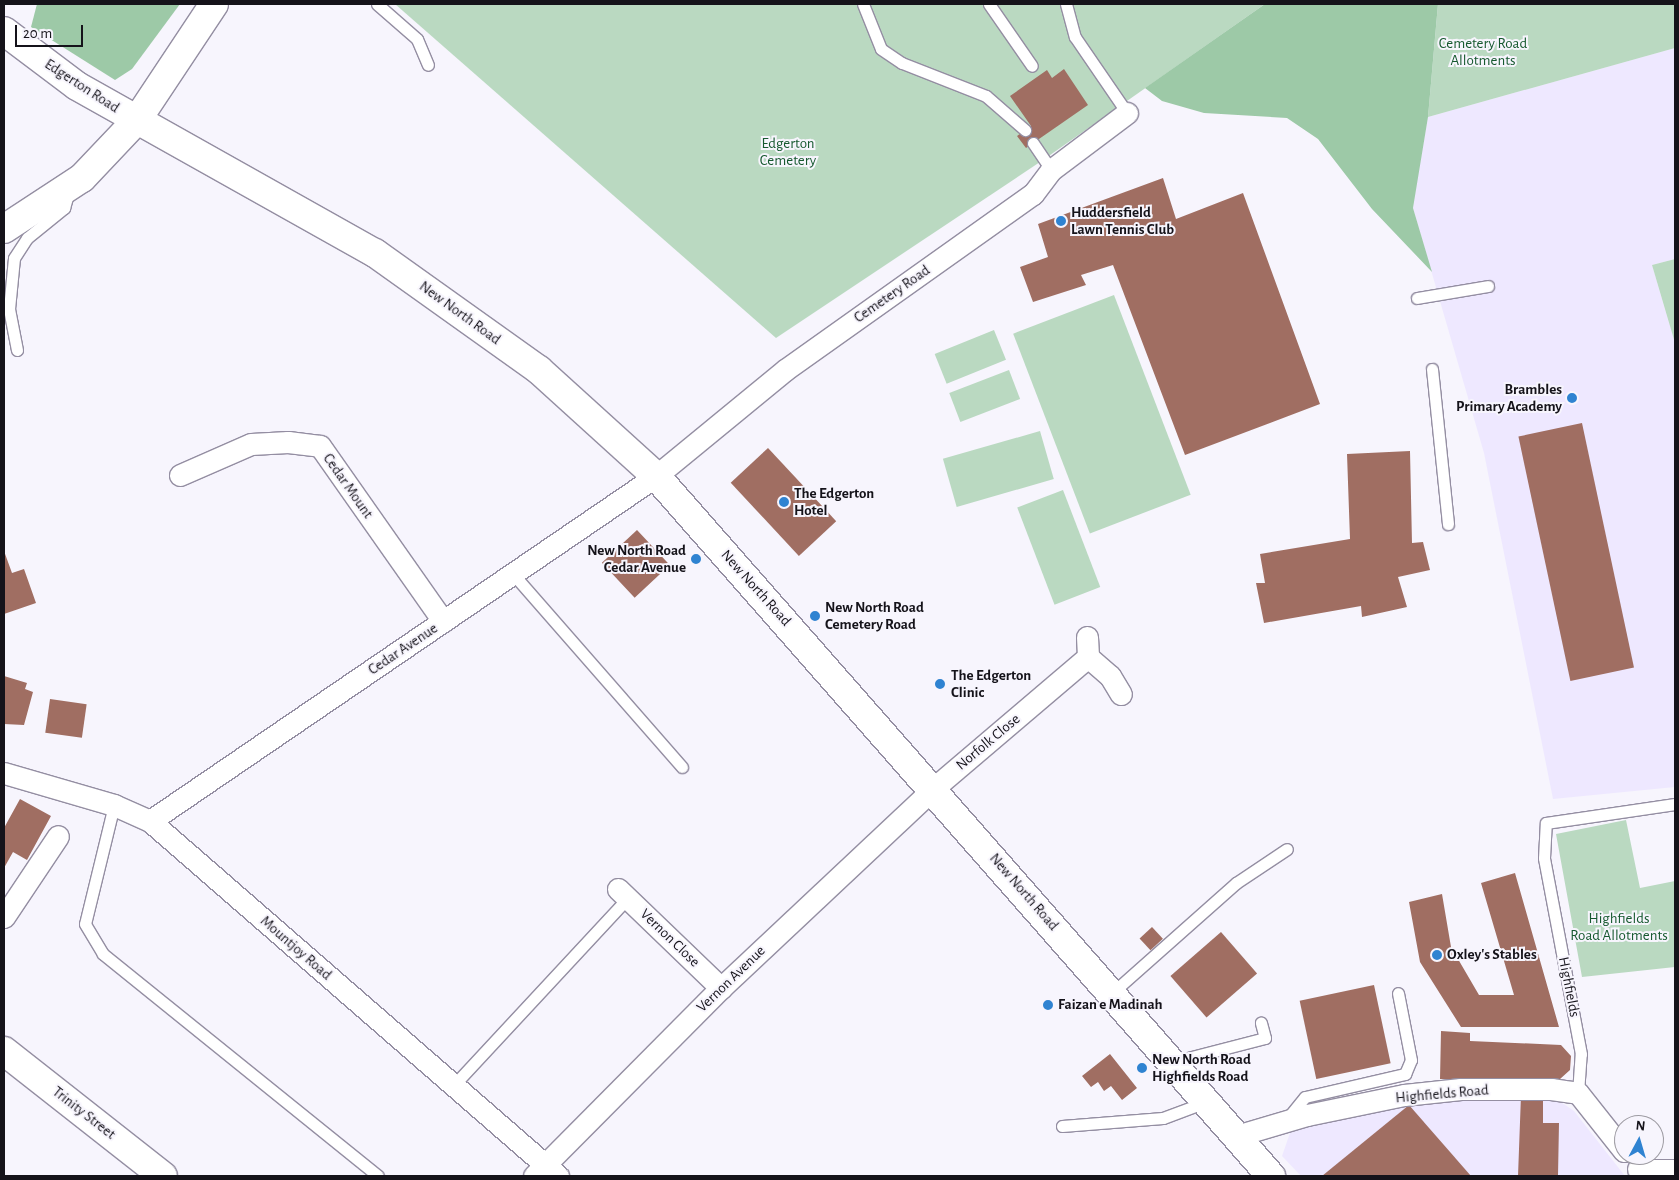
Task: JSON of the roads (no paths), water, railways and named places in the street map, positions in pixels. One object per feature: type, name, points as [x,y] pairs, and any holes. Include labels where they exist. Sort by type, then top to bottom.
[{"type":"main road","points":[[4,229],[68,186],[137,120],[214,4]]},
{"type":"main road","name":"Edgerton Road","points":[[4,32],[77,86],[137,120]]},
{"type":"main road","name":"New North Road","points":[[137,120],[375,252],[539,370],[656,476],[934,788],[1271,1176]]},
{"type":"main road","name":"Trinity Street","points":[[4,1051],[162,1176]]},
{"type":"street","name":"Cemetery Road","points":[[656,476],[785,370],[1033,194],[1051,170],[1127,113]]},
{"type":"street","name":"Cedar Mount","points":[[180,475],[251,444],[288,442],[320,446],[443,621]]},
{"type":"street","name":"Cedar Avenue","points":[[150,821],[443,621],[514,575],[656,476]]},
{"type":"street","name":"Norfolk Close","points":[[934,788],[1087,647],[1110,676],[1121,694]]},
{"type":"street","name":"Mountjoy Road","points":[[4,773],[114,805],[150,821],[453,1086],[545,1173]]},
{"type":"street","name":"Vernon Avenue","points":[[545,1173],[721,988],[934,788]]},
{"type":"street","points":[[4,917],[58,836]]},
{"type":"street","name":"Vernon Close","points":[[623,893],[721,988]]},
{"type":"street","name":"Highfields Road","points":[[1236,1136],[1284,1122],[1404,1095],[1460,1089],[1578,1093]]},
{"type":"street","points":[[1578,1093],[1614,1138]]},
{"type":"street","points":[[1636,1167],[1675,1170]]},
{"type":"lane","points":[[377,4],[417,39],[428,64]]},
{"type":"lane","points":[[863,4],[881,49],[902,63],[986,96],[1025,130]]},
{"type":"lane","points":[[989,4],[1032,66]]},
{"type":"lane","points":[[1066,4],[1075,37],[1127,113]]},
{"type":"lane","points":[[1033,143],[1051,170]]},
{"type":"lane","points":[[16,350],[9,310],[14,258],[27,238],[64,208],[68,186]]},
{"type":"lane","points":[[1417,298],[1488,286]]},
{"type":"lane","points":[[1432,369],[1448,524]]},
{"type":"lane","points":[[514,575],[682,767]]},
{"type":"lane","name":"Highfields","points":[[1578,1093],[1581,1054],[1544,858],[1546,823],[1675,804]]},
{"type":"lane","points":[[114,805],[85,924],[103,954],[378,1176]]},
{"type":"lane","points":[[1112,993],[1236,883],[1287,849]]},
{"type":"lane","points":[[453,1086],[623,893]]},
{"type":"lane","points":[[1284,1122],[1305,1097],[1405,1074],[1411,1060],[1398,993]]},
{"type":"lane","points":[[1172,1062],[1265,1038],[1261,1024]]},
{"type":"lane","points":[[1062,1126],[1163,1118],[1206,1102]]},
{"type":"place","name":"Huddersfield Lawn Tennis Club","points":[[1061,221]]},
{"type":"place","name":"Brambles Primary Academy","points":[[1572,398]]},
{"type":"place","name":"The Edgerton Hotel","points":[[784,502]]},
{"type":"place","name":"New North Road Cedar Avenue","points":[[696,559]]},
{"type":"place","name":"New North Road Cemetery Road","points":[[815,616]]},
{"type":"place","name":"The Edgerton Clinic","points":[[940,684]]},
{"type":"place","name":"Oxley's Stables","points":[[1437,955]]},
{"type":"place","name":"Faizan e Madinah","points":[[1048,1005]]},
{"type":"place","name":"New North Road Highfields Road","points":[[1142,1068]]},
{"type":"park label","name":"Cemetery Road Allotments","points":[[1483,52]]},
{"type":"park label","name":"Edgerton Cemetery","points":[[788,152]]},
{"type":"park label","name":"Highfields Road Allotments","points":[[1619,926]]}]
